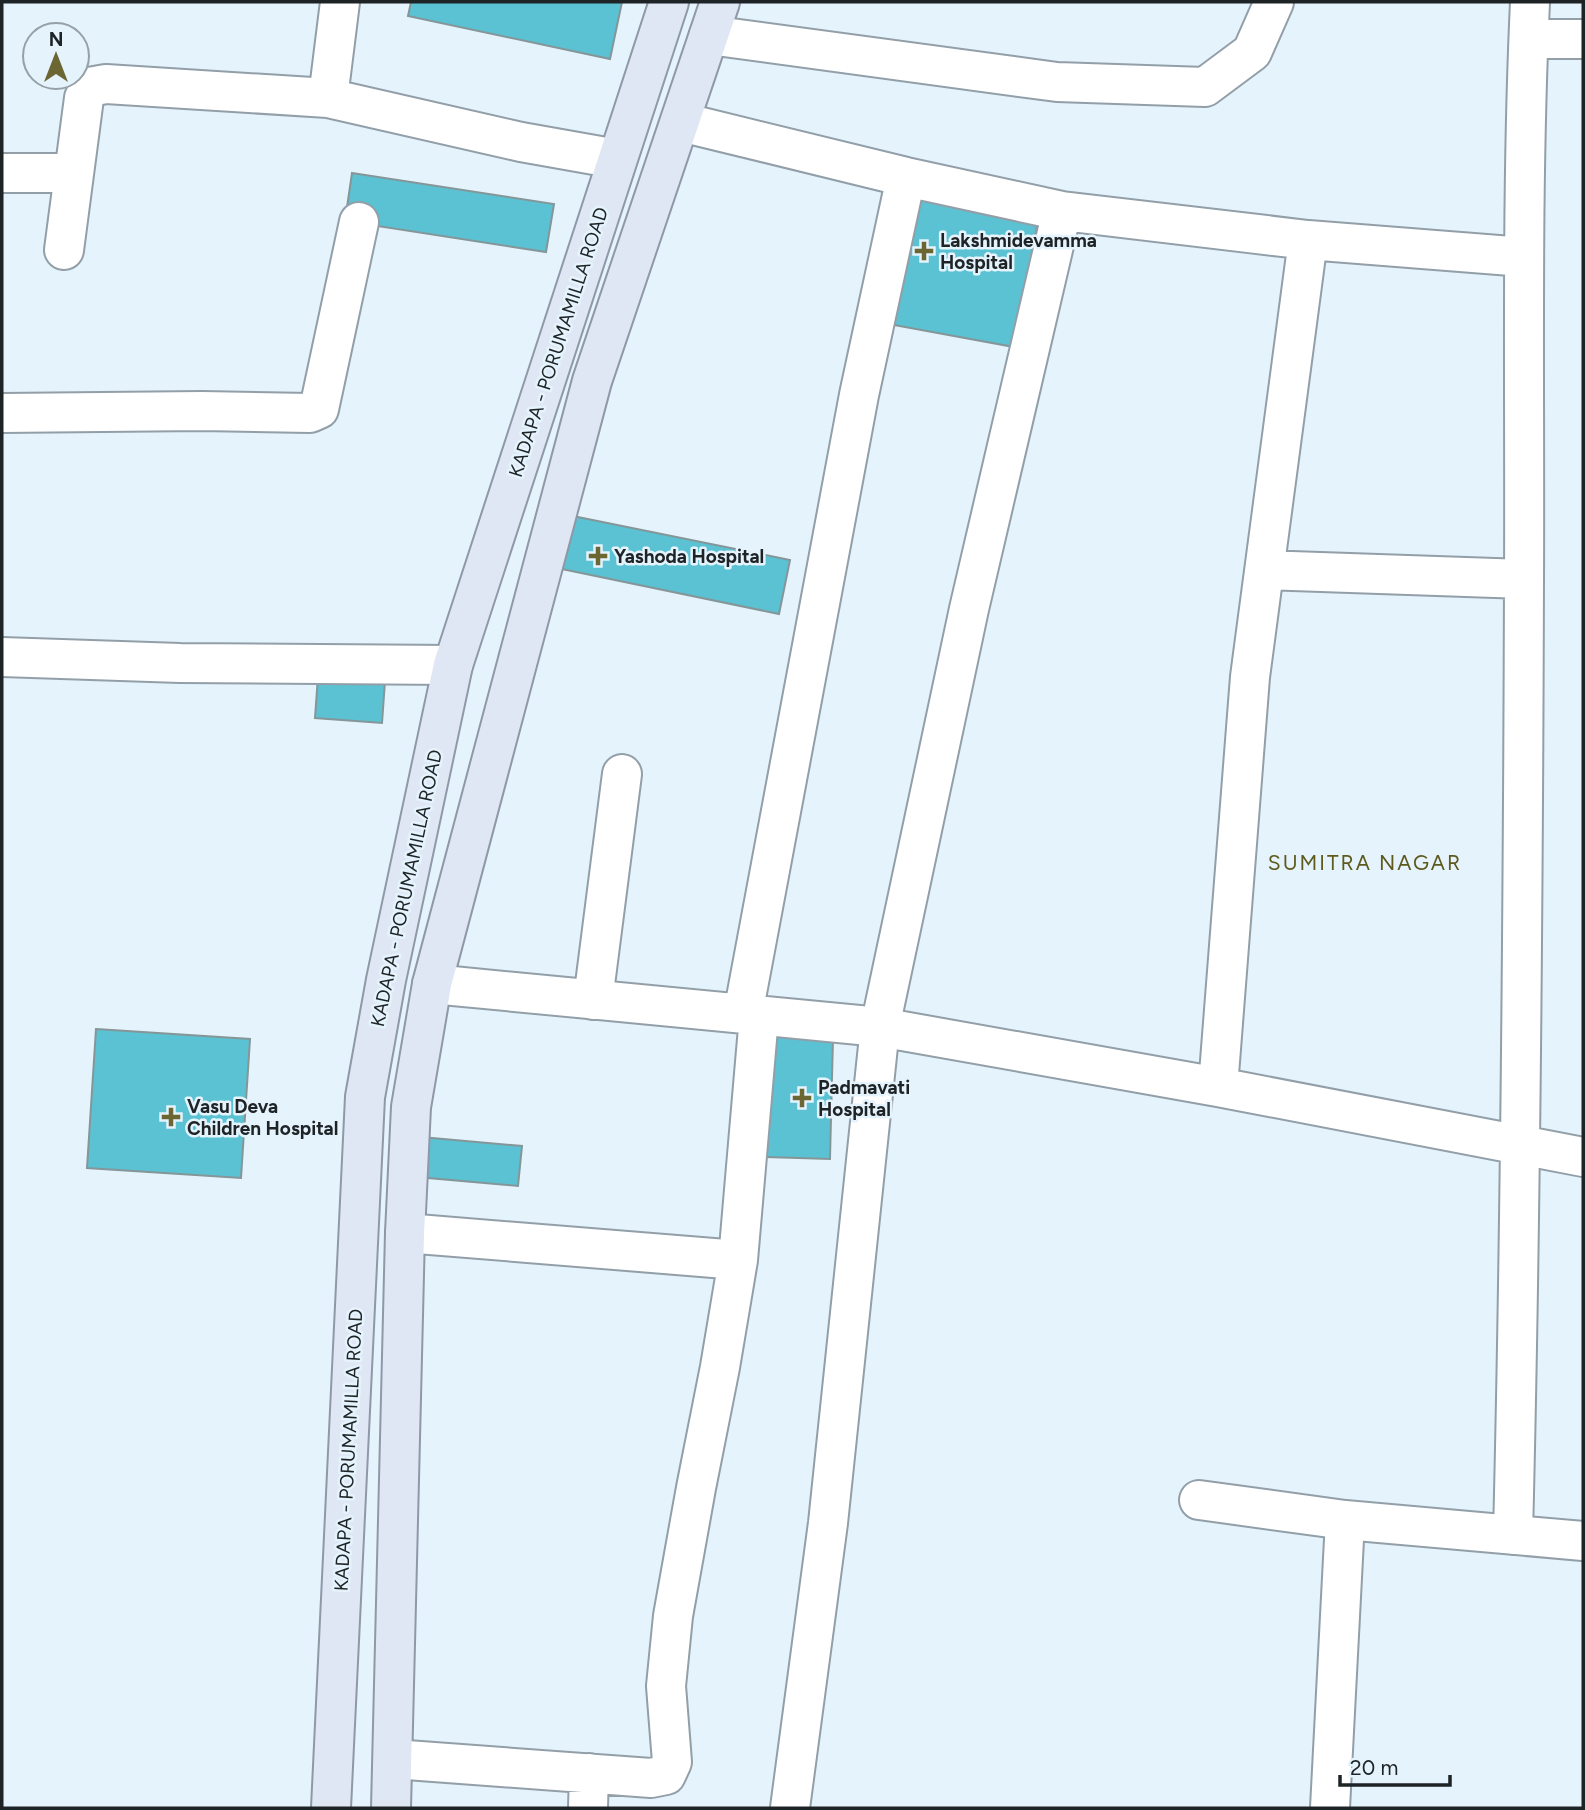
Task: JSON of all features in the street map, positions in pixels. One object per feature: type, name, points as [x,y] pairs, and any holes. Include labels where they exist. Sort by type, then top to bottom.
[{"type":"main road","name":"KADAPA - PORUMAMILLA ROAD","points":[[331,1808],[365,1097],[386,980],[453,665],[669,2]]},
{"type":"main road","points":[[391,1808],[405,1233],[411,1107],[432,984],[592,381],[715,18]]},
{"type":"street","points":[[328,98],[340,2]]},
{"type":"street","points":[[715,18],[1057,82],[1205,88],[1252,52],[1274,2]]},
{"type":"street","points":[[1513,1535],[1520,1146],[1524,257],[1530,20],[1583,39]]},
{"type":"street","points":[[64,250],[84,98],[89,87],[106,84],[328,98],[521,142],[617,159]]},
{"type":"street","points":[[681,121],[906,177],[1062,211],[1308,240],[1524,257]]},
{"type":"street","points":[[2,173],[74,173]]},
{"type":"street","points":[[393,1759],[588,1791],[666,1775],[671,1762],[666,1686],[673,1616],[738,1260],[751,1015],[859,395],[906,177]]},
{"type":"street","points":[[789,1808],[828,1523],[880,1027],[969,609],[1062,211]]},
{"type":"street","points":[[2,413],[310,413],[319,409],[359,222]]},
{"type":"street","points":[[1219,1087],[1250,677],[1308,240]]},
{"type":"street","points":[[1265,570],[1524,579]]},
{"type":"street","points":[[2,657],[180,663],[453,665]]},
{"type":"street","points":[[593,1000],[622,774]]},
{"type":"street","points":[[432,984],[880,1027],[1219,1087],[1583,1157]]},
{"type":"street","points":[[405,1233],[738,1260]]},
{"type":"street","points":[[1199,1500],[1345,1520],[1583,1541]]},
{"type":"street","points":[[1330,1808],[1345,1520]]},
{"type":"building","points":[[411,2],[622,2],[610,59],[408,16]]},
{"type":"building","points":[[352,173],[554,204],[546,252],[345,221]]},
{"type":"building","points":[[907,197],[1038,221],[1014,347],[883,323]]},
{"type":"building","points":[[563,514],[790,560],[779,614],[552,567]]},
{"type":"building","points":[[318,676],[385,681],[382,723],[315,718]]},
{"type":"building","points":[[96,1029],[250,1039],[241,1178],[87,1168]]},
{"type":"building","points":[[769,1036],[833,1037],[830,1159],[766,1157]]},
{"type":"building","points":[[421,1137],[522,1146],[518,1186],[417,1177]]},
{"type":"place","name":"Lakshmidevamma Hospital","points":[[924,251]]},
{"type":"place","name":"Yashoda Hospital","points":[[598,556]]},
{"type":"place","name":"Padmavati Hospital","points":[[802,1098]]},
{"type":"place","name":"Vasu Deva Children Hospital","points":[[171,1117]]},
{"type":"district","name":"SUMITRA NAGAR","points":[[1365,863]]}]
